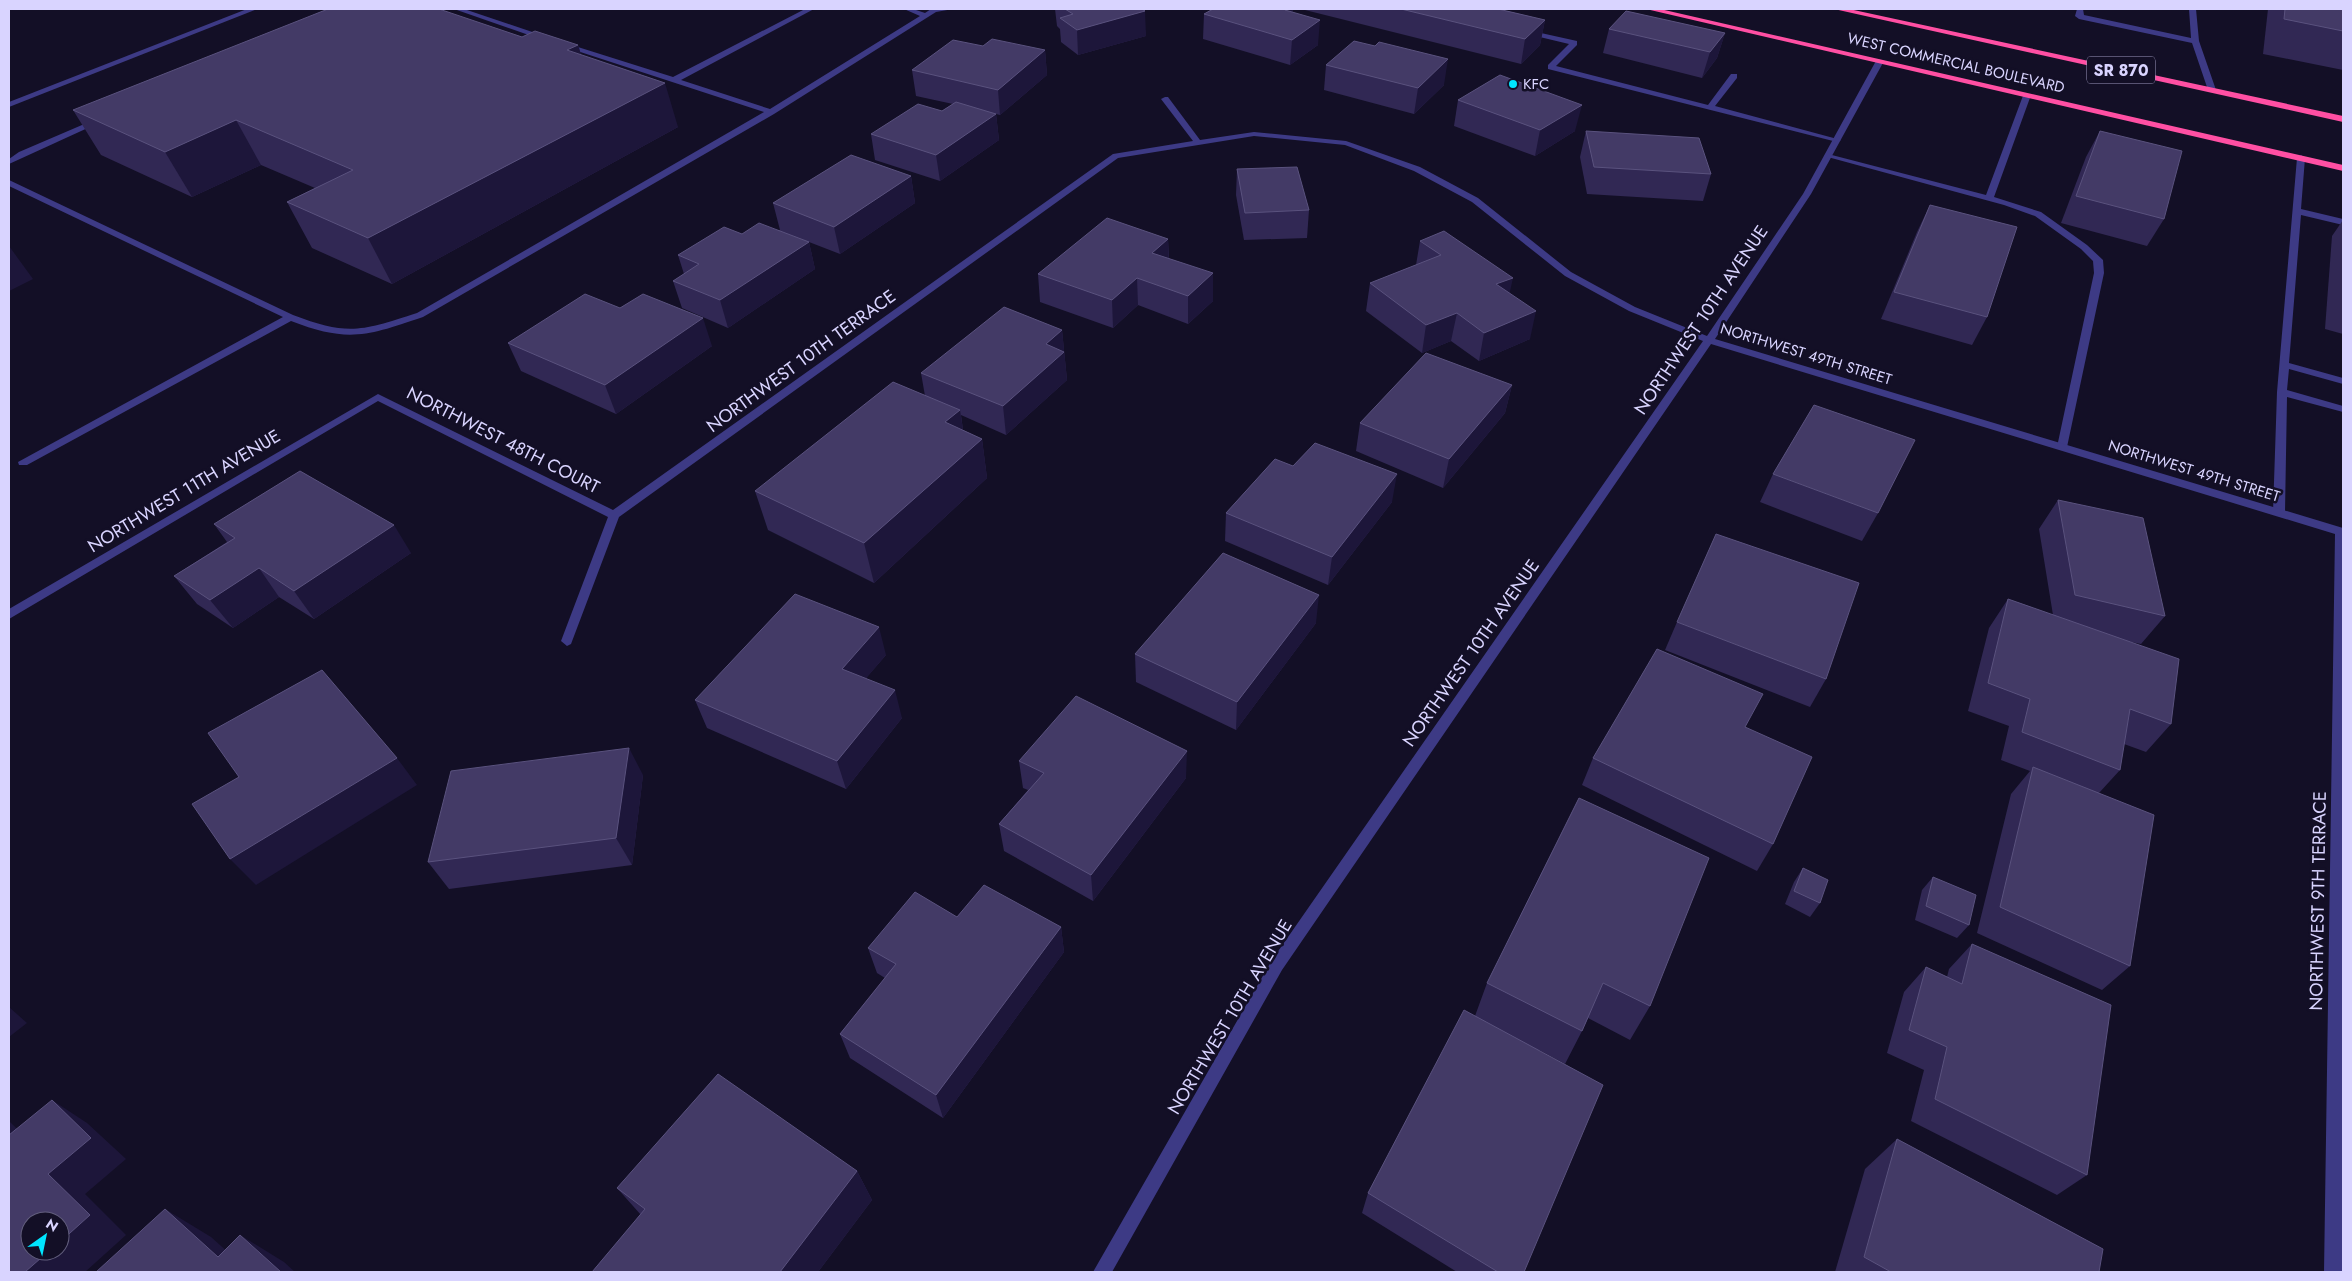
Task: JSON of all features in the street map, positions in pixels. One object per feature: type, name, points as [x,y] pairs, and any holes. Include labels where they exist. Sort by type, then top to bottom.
[{"type":"highway","name":"WEST COMMERCIAL BOULEVARD","points":[[1650,9],[2343,168]]},
{"type":"highway","name":"WEST COMMERCIAL BOULEVARD","points":[[1838,9],[2343,118]]},
{"type":"street","points":[[9,104],[253,9]]},
{"type":"street","points":[[458,9],[772,112]]},
{"type":"street","points":[[674,80],[810,9]]},
{"type":"street","points":[[908,9],[931,11],[948,9]]},
{"type":"street","points":[[2080,9],[2079,16],[2082,17],[2195,41]]},
{"type":"street","points":[[2194,9],[2195,41],[2212,90]]},
{"type":"street","points":[[9,183],[290,317],[323,329],[345,333],[394,324],[420,315],[772,112],[931,11]]},
{"type":"street","points":[[1518,29],[1574,43],[1551,66],[1836,140]]},
{"type":"street","name":"NORTHWEST 10TH AVENUE","points":[[1102,1272],[1277,965],[1709,340],[1807,194],[1880,61]]},
{"type":"street","points":[[1710,107],[1734,76]]},
{"type":"street","points":[[1989,198],[2027,95]]},
{"type":"street","points":[[1165,99],[1198,143]]},
{"type":"street","points":[[9,162],[22,154],[110,116]]},
{"type":"street","name":"NORTHWEST 49TH STREET","points":[[1116,156],[1254,134],[1346,143],[1417,169],[1475,200],[1568,274],[1632,309],[1709,340],[2342,531]]},
{"type":"street","name":"NORTHWEST 10TH TERRACE","points":[[614,515],[1116,156]]},
{"type":"street","points":[[1828,156],[1989,198],[2038,214],[2084,247],[2098,260],[2099,273],[2062,447]]},
{"type":"street","points":[[2279,512],[2282,392],[2301,158]]},
{"type":"street","points":[[2297,211],[2343,222]]},
{"type":"street","points":[[23,462],[290,317]]},
{"type":"street","points":[[2284,365],[2343,381]]},
{"type":"street","points":[[2282,392],[2343,410]]},
{"type":"street","name":"NORTHWEST 48TH COURT","points":[[378,397],[614,515]]},
{"type":"street","name":"NORTHWEST 11TH AVENUE","points":[[9,615],[378,397]]},
{"type":"street","points":[[567,641],[614,515]]},
{"type":"street","name":"NORTHWEST 9TH TERRACE","points":[[2333,1272],[2342,531]]},
{"type":"building","points":[[328,9],[439,9],[522,37],[535,31],[578,45],[567,50],[665,83],[368,238],[287,202],[353,170],[236,120],[165,152],[73,110]]},
{"type":"building","points":[[1065,9],[1142,9],[1145,11],[1077,30],[1060,18],[1073,14]]},
{"type":"building","points":[[1213,9],[1287,9],[1285,10],[1320,20],[1292,40],[1204,14]]},
{"type":"building","points":[[1401,9],[1498,9],[1545,20],[1525,39]]},
{"type":"building","points":[[2285,9],[2343,9],[2343,31],[2284,19]]},
{"type":"building","points":[[1626,11],[1725,33],[1710,52],[1609,29]]},
{"type":"building","points":[[992,39],[1045,50],[998,90],[912,70],[953,40],[983,46]]},
{"type":"building","points":[[1354,41],[1375,46],[1379,42],[1448,59],[1418,88],[1326,65]]},
{"type":"building","points":[[1500,75],[1582,105],[1540,130],[1458,100]]},
{"type":"building","points":[[956,102],[996,114],[936,155],[871,134],[918,104],[942,111]]},
{"type":"building","points":[[1586,131],[1699,138],[1711,174],[1594,167]]},
{"type":"building","points":[[2100,131],[2182,151],[2164,219],[2076,196]]},
{"type":"building","points":[[851,155],[911,176],[834,227],[773,203]]},
{"type":"building","points":[[1297,167],[1309,210],[1245,213],[1237,169]]},
{"type":"building","points":[[1930,205],[2017,227],[1987,317],[1894,292]]},
{"type":"building","points":[[1107,218],[1168,239],[1152,253],[1213,273],[1188,296],[1137,278],[1112,300],[1038,274]]},
{"type":"building","points":[[759,223],[809,242],[720,300],[673,281],[699,264],[678,255],[724,227],[742,234]]},
{"type":"building","points":[[1444,231],[1513,278],[1496,284],[1536,311],[1484,333],[1457,313],[1426,325],[1370,283],[1441,255],[1420,241]]},
{"type":"building","points":[[585,294],[620,308],[643,294],[703,318],[605,385],[508,343]]},
{"type":"building","points":[[1004,307],[1062,330],[1046,344],[1064,352],[1003,406],[921,373]]},
{"type":"building","points":[[1426,353],[1512,385],[1449,459],[1360,423]]},
{"type":"building","points":[[893,382],[960,410],[945,422],[982,439],[864,543],[755,491]]},
{"type":"building","points":[[1814,405],[1915,440],[1878,513],[1773,474]]},
{"type":"building","points":[[1315,443],[1397,474],[1332,557],[1226,513],[1275,459],[1293,466]]},
{"type":"building","points":[[300,471],[394,525],[294,591],[259,568],[210,600],[174,576],[235,538],[214,524]]},
{"type":"building","points":[[2058,500],[2143,518],[2165,616],[2075,595]]},
{"type":"building","points":[[1716,534],[1859,583],[1826,679],[1677,622]]},
{"type":"building","points":[[1223,553],[1319,595],[1237,702],[1135,654]]},
{"type":"building","points":[[795,594],[879,627],[842,669],[895,690],[837,761],[695,700]]},
{"type":"building","points":[[2008,599],[2179,659],[2171,724],[2130,709],[2120,770],[2022,732],[2030,699],[1988,683]]},
{"type":"building","points":[[1657,649],[1763,694],[1745,727],[1812,757],[1773,844],[1593,758]]},
{"type":"building","points":[[322,670],[397,758],[230,859],[192,804],[239,777],[208,733]]},
{"type":"building","points":[[1076,696],[1187,751],[1091,875],[999,824],[1044,773],[1019,761]]},
{"type":"building","points":[[629,748],[616,838],[428,862],[451,771]]},
{"type":"building","points":[[2033,767],[2154,815],[2130,966],[2000,907]]},
{"type":"building","points":[[1579,798],[1709,858],[1650,1006],[1603,983],[1582,1031],[1487,983]]},
{"type":"building","points":[[1803,868],[1828,880],[1820,903],[1794,891]]},
{"type":"building","points":[[1933,877],[1976,895],[1969,925],[1926,906]]},
{"type":"building","points":[[984,885],[1061,927],[936,1095],[840,1034],[896,964],[868,948],[915,892],[957,917]]},
{"type":"building","points":[[1972,944],[2111,1005],[2087,1175],[1935,1099],[1947,1047],[1909,1030],[1926,967],[1962,984]]},
{"type":"building","points":[[1464,1010],[1603,1085],[1524,1272],[1498,1272],[1368,1193]]},
{"type":"building","points":[[718,1074],[857,1171],[780,1272],[592,1272],[645,1209],[617,1188]]},
{"type":"building","points":[[52,1100],[91,1138],[48,1174],[90,1215],[70,1233],[70,1211],[20,1211],[20,1261],[38,1261],[25,1272],[9,1272],[9,1135]]},
{"type":"building","points":[[1897,1139],[2103,1249],[2099,1272],[1891,1272],[1864,1257]]},
{"type":"building","points":[[165,1209],[218,1257],[240,1235],[281,1272],[96,1272]]},
{"type":"place","name":"KFC","points":[[1513,84]]}]
